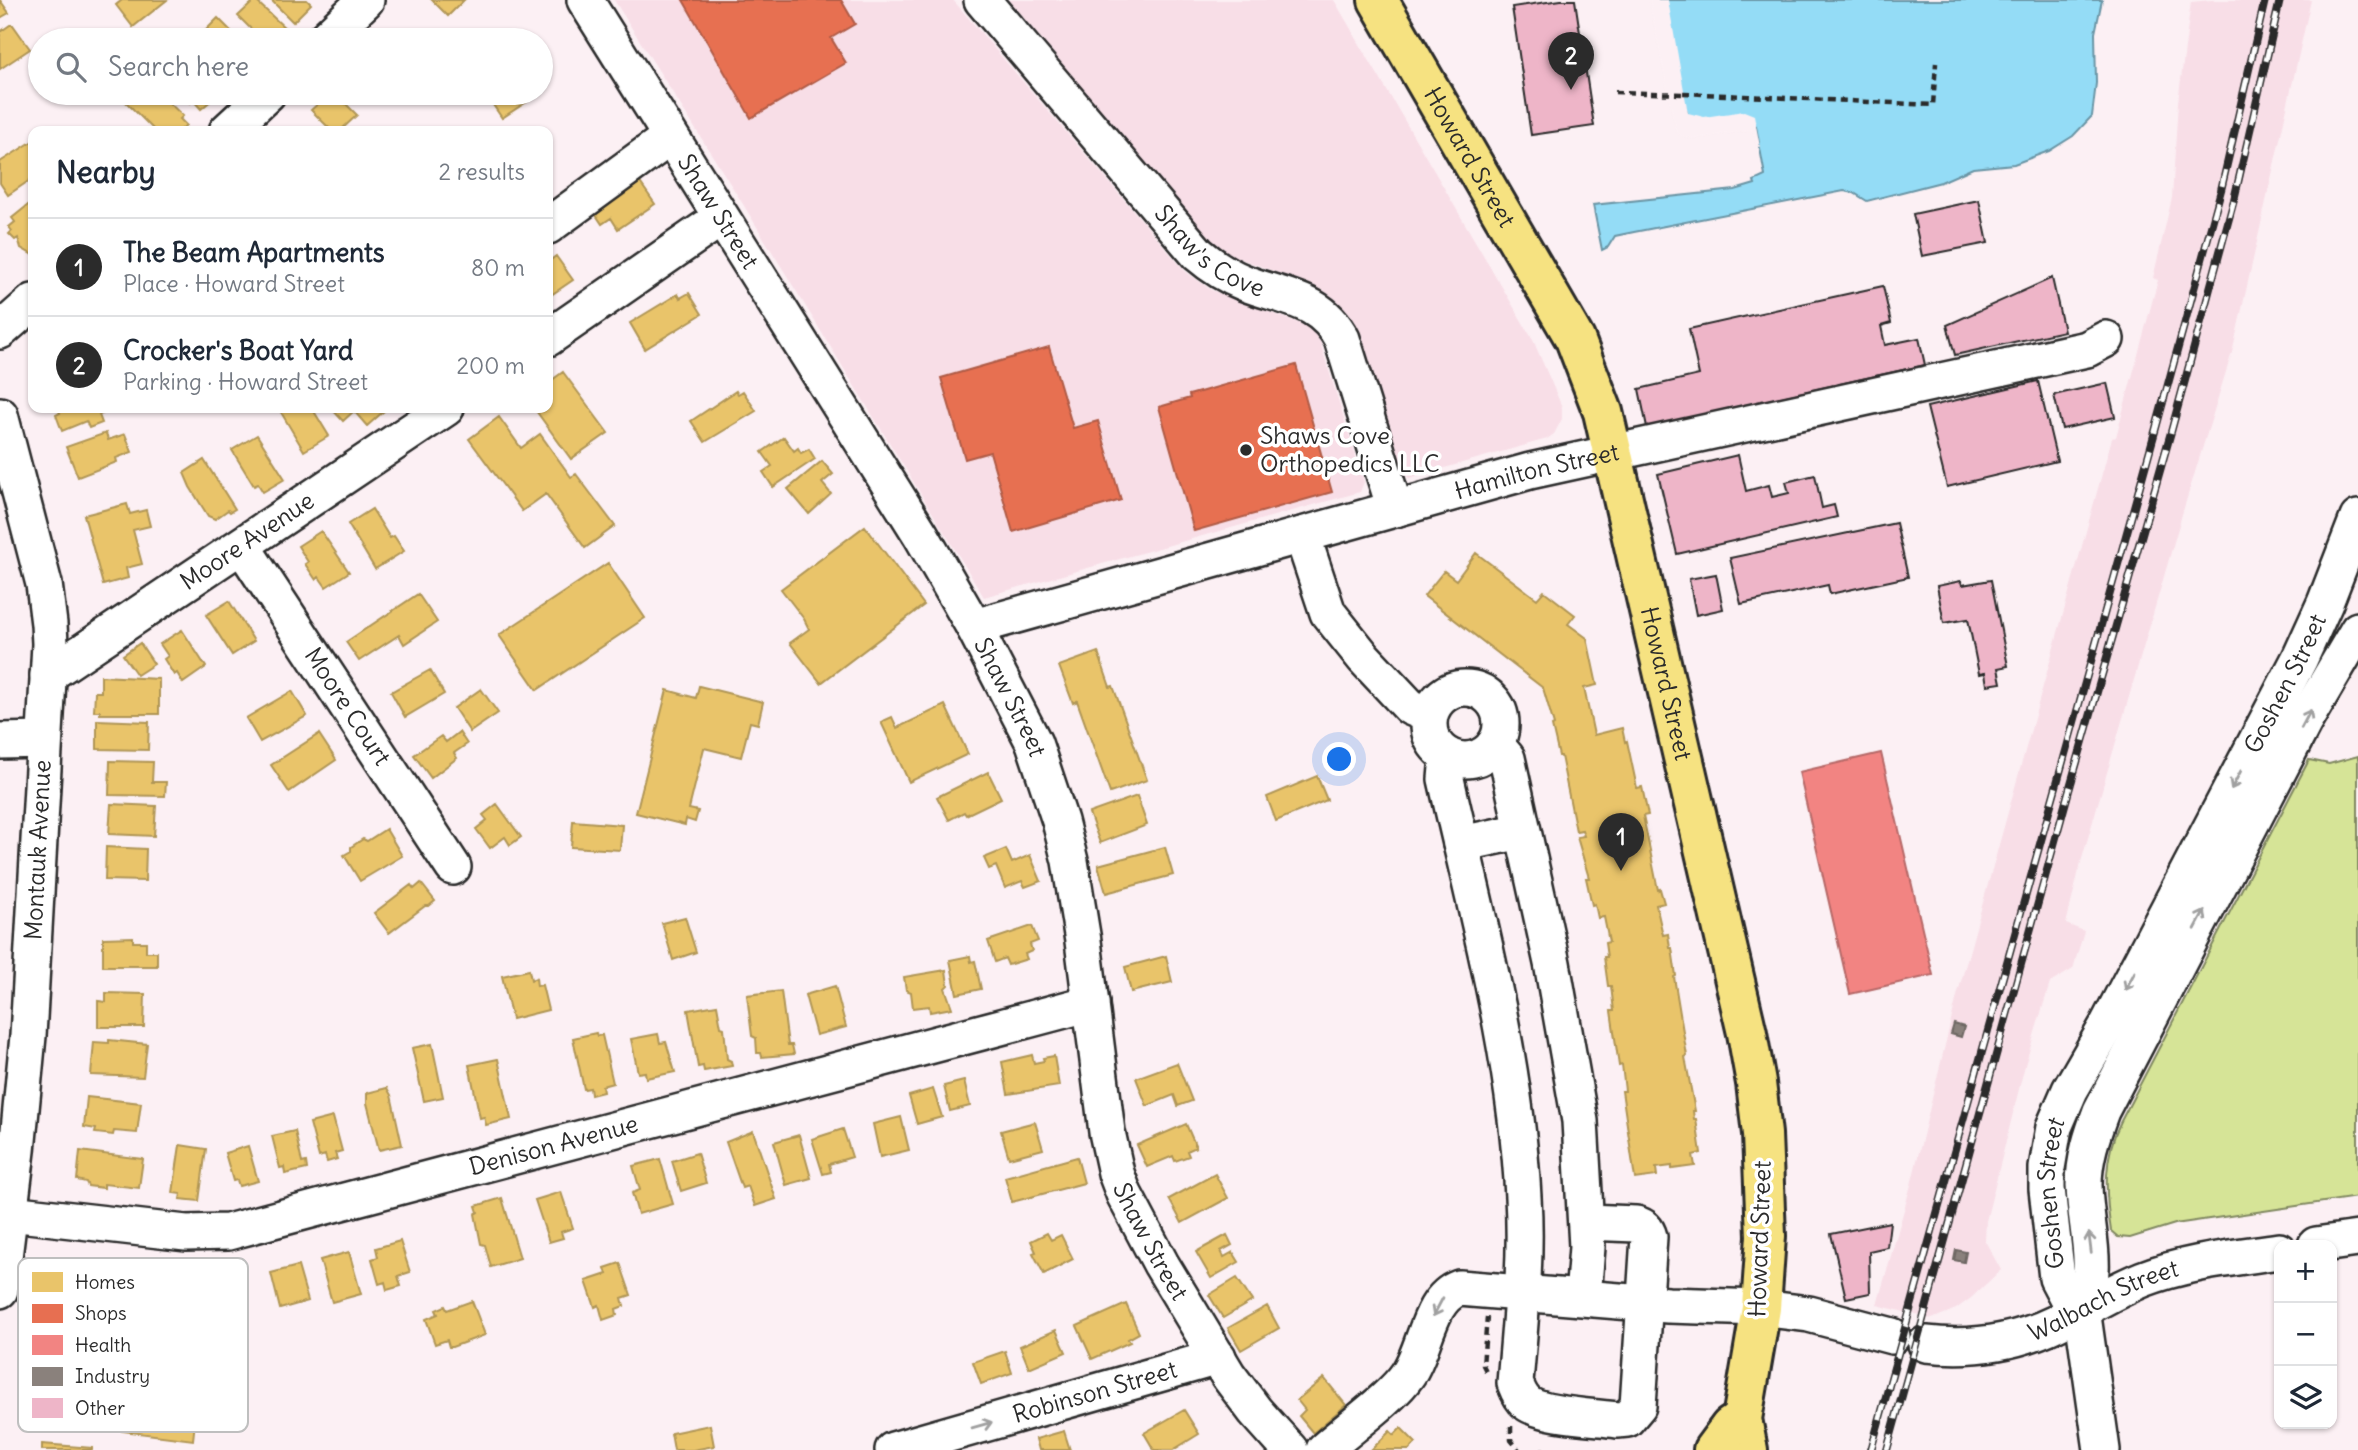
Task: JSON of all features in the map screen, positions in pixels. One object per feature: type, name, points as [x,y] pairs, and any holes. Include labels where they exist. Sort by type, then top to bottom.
[{"type":"main road","name":"Howard Street","points":[[1378,0],[1575,339],[1603,412],[1613,452],[1747,1033],[1756,1083],[1765,1185],[1766,1236],[1761,1308],[1745,1434],[1730,1427],[1713,1450]]},
{"type":"street","points":[[337,28],[366,0]]},
{"type":"street","name":"Shaw Street","points":[[585,0],[920,535],[974,627],[1034,743],[1070,861],[1107,1132],[1120,1184],[1138,1223],[1217,1357],[1255,1411],[1290,1450]]},
{"type":"street","name":"Shaw's Cove","points":[[982,0],[1198,254],[1211,265],[1242,282],[1316,308],[1336,327],[1395,509]]},
{"type":"street","points":[[232,126],[255,105]]},
{"type":"street","points":[[553,222],[670,137]]},
{"type":"street","points":[[553,335],[721,218]]},
{"type":"street","points":[[0,331],[28,306]]},
{"type":"street","name":"Hamilton Street","points":[[974,627],[1530,471],[2087,349],[2106,339]]},
{"type":"street","name":"Moore Avenue","points":[[48,674],[439,413]]},
{"type":"street","name":"Montauk Avenue","points":[[0,415],[44,584],[49,624],[28,1036],[10,1123],[10,1213],[0,1290]]},
{"type":"street","name":"Goshen Street","points":[[2356,637],[2304,722],[2101,1111],[2086,1157],[2084,1182],[2092,1266],[2088,1295],[2082,1310],[2067,1297],[2057,1278],[2047,1189],[2054,1127],[2070,1090],[2107,1026],[2309,639],[2358,519]]},
{"type":"street","points":[[1302,535],[1328,613],[1364,658],[1410,707],[1429,715]]},
{"type":"street","name":"Moore Court","points":[[242,546],[453,867]]},
{"type":"street","points":[[2309,639],[2356,637]]},
{"type":"street","points":[[1459,688],[1471,688],[1492,699],[1501,721],[1495,744],[1488,753],[1465,761],[1448,756],[1434,745],[1429,734],[1429,715],[1438,699],[1459,688]]},
{"type":"street","points":[[0,741],[44,740]]},
{"type":"street","points":[[1495,744],[1507,758],[1552,963],[1580,1121],[1587,1247],[1583,1297]]},
{"type":"street","points":[[1448,756],[1446,779],[1499,1014],[1518,1129],[1524,1200],[1515,1383],[1519,1394],[1539,1409],[1617,1420],[1627,1419],[1638,1406],[1649,1237],[1647,1230],[1636,1224],[1586,1222]]},
{"type":"street","points":[[1461,844],[1522,831]]},
{"type":"street","name":"Denison Avenue","points":[[10,1213],[186,1233],[228,1232],[1091,1003]]},
{"type":"street","points":[[2337,1242],[2358,1239]]},
{"type":"street","name":"Walbach Street","points":[[1926,1344],[1976,1346],[2020,1338],[2054,1324],[2140,1280],[2179,1267],[2274,1252]]},
{"type":"street","points":[[1324,1450],[1408,1375],[1438,1304],[1448,1292],[1459,1287],[1646,1303],[1761,1308],[1809,1314],[1892,1336]]},
{"type":"street","points":[[2082,1310],[2102,1450]]},
{"type":"street","name":"Robinson Street","points":[[893,1450],[1217,1357]]},
{"type":"path","points":[[1615,92],[1933,106],[1936,63]]},
{"type":"path","points":[[1683,93],[1692,94]]},
{"type":"shaded area","points":[[614,0],[953,0],[1185,271],[1211,290],[1304,325],[1315,334],[1320,342],[1364,482],[1360,492],[984,597]]},
{"type":"shaded area","points":[[1008,0],[1334,0],[1533,340],[1562,407],[1562,419],[1554,434],[1547,439],[1409,478],[1405,475],[1358,328],[1350,314],[1321,289],[1228,254],[1214,244]]},
{"type":"shaded area","points":[[2311,0],[2233,349],[2081,862],[2066,924],[2084,931],[2073,969],[2050,983],[2025,1065],[1986,1221],[1985,1241],[2001,1270],[1956,1309],[1932,1319],[1877,1305],[1911,1185],[1957,996],[2158,280],[2153,278],[2172,198],[2178,102],[2191,2]]},
{"type":"green space","points":[[2358,756],[2358,1197],[2175,1224],[2130,1238],[2118,1237],[2111,1231],[2107,1175],[2111,1148],[2121,1121],[2309,760],[2329,764]]},
{"type":"water","points":[[1653,0],[2102,0],[2095,33],[2096,83],[2092,116],[2073,136],[2049,151],[2014,164],[1973,168],[1941,182],[1867,201],[1854,193],[1844,191],[1634,232],[1615,236],[1608,247],[1602,250],[1593,205],[1735,190],[1755,184],[1754,181],[1765,176],[1756,126],[1694,135]]},
{"type":"pier","points":[[1649,0],[1668,0],[1688,113],[1704,117],[1744,111],[1754,115],[1760,147],[1756,145],[1753,130],[1694,139],[1676,132]]},
{"type":"building: Homes","points":[[0,0],[9,13],[0,18]]},
{"type":"building: Homes","points":[[122,0],[167,0],[133,27],[116,5]]},
{"type":"building: Homes","points":[[255,0],[285,28],[250,28],[238,16]]},
{"type":"building: Homes","points":[[271,0],[307,0],[311,4],[293,22]]},
{"type":"building: Homes","points":[[432,0],[464,0],[448,16]]},
{"type":"building: Homes","points":[[218,18],[228,28],[208,28]]},
{"type":"building: Homes","points":[[13,25],[28,46],[28,50],[0,69],[0,32]]},
{"type":"building: Homes","points":[[129,105],[172,105],[183,116],[180,119],[186,125],[185,126],[150,126]]},
{"type":"building: Homes","points":[[317,105],[347,105],[357,115],[345,126],[327,126],[311,110]]},
{"type":"building: Homes","points":[[493,105],[522,105],[502,118]]},
{"type":"building: Homes","points":[[28,144],[28,181],[8,195],[0,183],[0,162]]},
{"type":"building: Homes","points":[[639,181],[655,204],[618,229],[611,218],[602,224],[594,212]]},
{"type":"building: Homes","points":[[28,205],[28,252],[21,248],[18,238],[15,240],[9,234],[12,231],[9,227],[15,222],[12,218]]},
{"type":"building: Homes","points":[[556,256],[573,280],[553,294],[553,258]]},
{"type":"building: Homes","points":[[689,293],[702,314],[645,349],[630,323],[678,294],[680,298]]},
{"type":"building: Homes","points":[[563,372],[608,433],[571,459],[538,413],[553,413],[553,379]]},
{"type":"building: Homes","points":[[736,391],[738,394],[743,391],[756,411],[705,442],[691,421]]},
{"type":"building: Homes","points":[[104,413],[99,415],[102,423],[89,428],[86,421],[62,431],[56,415]]},
{"type":"building: Homes","points":[[281,413],[315,413],[329,436],[304,451]]},
{"type":"building: Homes","points":[[336,413],[352,413],[343,421]]},
{"type":"building: Homes","points":[[356,413],[382,413],[367,426]]},
{"type":"building: Homes","points":[[499,417],[521,448],[540,434],[571,477],[576,474],[615,526],[585,548],[546,494],[522,511],[469,439]]},
{"type":"building: Homes","points":[[106,433],[108,440],[125,434],[132,452],[116,458],[117,462],[78,477],[66,447]]},
{"type":"building: Homes","points":[[257,435],[285,479],[263,492],[258,484],[254,486],[232,450]]},
{"type":"building: Homes","points":[[784,437],[794,451],[798,448],[801,453],[809,449],[815,459],[773,487],[763,472],[772,466],[762,452]]},
{"type":"building: Homes","points":[[204,460],[235,509],[230,512],[228,510],[215,519],[208,516],[184,473]]},
{"type":"building: Homes","points":[[822,461],[833,474],[822,483],[831,494],[809,514],[788,489]]},
{"type":"building: Homes","points":[[127,504],[130,514],[146,510],[150,526],[133,530],[142,564],[126,568],[128,578],[103,585],[84,515]]},
{"type":"building: Homes","points":[[372,509],[390,538],[394,536],[404,551],[375,569],[348,524]]},
{"type":"building: Homes","points":[[865,526],[924,605],[821,683],[790,643],[809,629],[781,589]]},
{"type":"building: Homes","points":[[321,531],[349,572],[326,587],[319,577],[316,580],[305,564],[308,562],[298,546]]},
{"type":"building: Homes","points":[[1476,553],[1537,599],[1544,591],[1575,615],[1568,624],[1587,638],[1597,685],[1584,688],[1594,735],[1622,728],[1625,742],[1627,741],[1637,788],[1642,787],[1648,815],[1643,816],[1658,890],[1660,889],[1664,903],[1656,905],[1663,935],[1668,934],[1672,948],[1687,1056],[1685,1057],[1701,1153],[1693,1155],[1695,1166],[1656,1168],[1657,1176],[1635,1179],[1622,1091],[1625,1091],[1622,1065],[1619,1066],[1611,1011],[1614,1011],[1611,986],[1608,986],[1604,957],[1607,957],[1605,943],[1609,942],[1604,917],[1598,918],[1595,904],[1592,905],[1586,878],[1589,878],[1577,837],[1584,836],[1582,830],[1576,831],[1552,726],[1554,725],[1543,688],[1424,596],[1444,571],[1456,580]]},
{"type":"building: Homes","points":[[608,563],[645,618],[537,690],[499,635]]},
{"type":"building: Homes","points":[[418,594],[437,622],[404,644],[399,635],[359,661],[346,642]]},
{"type":"building: Homes","points":[[229,601],[254,641],[232,655],[206,615]]},
{"type":"building: Homes","points":[[182,630],[206,667],[183,683],[164,659],[168,656],[160,644]]},
{"type":"building: Homes","points":[[140,643],[154,664],[137,675],[123,655]]},
{"type":"building: Homes","points":[[1098,652],[1147,780],[1110,793],[1077,701],[1073,703],[1059,666]]},
{"type":"building: Homes","points":[[430,670],[444,694],[405,717],[391,692]]},
{"type":"building: Homes","points":[[101,676],[159,679],[159,714],[100,714],[100,711],[94,711],[95,692],[101,692]]},
{"type":"building: Homes","points":[[699,686],[763,702],[758,724],[750,722],[741,757],[704,748],[689,809],[698,811],[695,822],[686,819],[685,825],[636,813],[667,690],[696,698]]},
{"type":"building: Homes","points":[[481,689],[498,713],[470,732],[454,708]]},
{"type":"building: Homes","points":[[292,691],[307,716],[260,742],[246,718]]},
{"type":"building: Homes","points":[[945,705],[968,754],[909,782],[881,722],[892,717],[897,728]]},
{"type":"building: Homes","points":[[97,720],[149,722],[148,750],[97,749]]},
{"type":"building: Homes","points":[[459,732],[467,744],[454,753],[457,758],[431,778],[414,755],[441,736],[446,742]]},
{"type":"building: Homes","points":[[319,734],[336,760],[289,792],[271,765]]},
{"type":"building: Homes","points":[[110,761],[153,762],[152,782],[166,782],[165,796],[109,795]]},
{"type":"building: Homes","points":[[988,772],[1001,798],[949,820],[937,797]]},
{"type":"building: Homes","points":[[1317,776],[1327,800],[1276,821],[1267,797]]},
{"type":"building: Homes","points":[[1137,796],[1147,825],[1100,843],[1089,813]]},
{"type":"building: Homes","points":[[111,804],[156,806],[154,836],[109,834]]},
{"type":"building: Homes","points":[[497,804],[521,837],[510,845],[505,837],[490,848],[476,829],[487,820],[483,815]]},
{"type":"building: Homes","points":[[573,821],[622,825],[620,850],[571,847]]},
{"type":"building: Homes","points":[[386,829],[402,856],[360,881],[344,855],[363,839],[367,841]]},
{"type":"building: Homes","points":[[106,847],[146,849],[145,881],[105,880]]},
{"type":"building: Homes","points":[[1165,847],[1173,875],[1106,893],[1098,865]]},
{"type":"building: Homes","points":[[1006,849],[1012,863],[1030,855],[1041,881],[1025,887],[1022,881],[1005,888],[996,866],[989,869],[984,858]]},
{"type":"building: Homes","points":[[421,883],[435,901],[389,933],[374,913],[411,885],[414,889]]},
{"type":"building: Homes","points":[[685,917],[696,952],[673,960],[662,923]]},
{"type":"building: Homes","points":[[1032,926],[1038,941],[1030,944],[1032,951],[1025,954],[1027,959],[1008,965],[1005,958],[995,962],[988,941]]},
{"type":"building: Homes","points":[[133,937],[133,942],[146,942],[146,952],[157,952],[157,966],[103,966],[103,938]]},
{"type":"building: Homes","points":[[970,956],[971,962],[975,961],[981,989],[957,994],[950,960]]},
{"type":"building: Homes","points":[[1166,956],[1172,982],[1131,992],[1125,967]]},
{"type":"building: Homes","points":[[529,970],[531,980],[536,978],[537,986],[542,985],[548,1010],[512,1019],[502,976]]},
{"type":"building: Homes","points":[[946,970],[948,985],[945,988],[952,1008],[930,1012],[929,1006],[913,1008],[911,992],[906,990],[904,977]]},
{"type":"building: Homes","points":[[835,986],[846,1027],[816,1035],[805,995]]},
{"type":"building: Homes","points":[[781,991],[788,1045],[792,1045],[794,1054],[762,1057],[761,1053],[757,1053],[756,1038],[752,1036],[747,995]]},
{"type":"building: Homes","points":[[106,993],[145,994],[144,1027],[98,1027],[98,1001],[106,1002]]},
{"type":"building: Homes","points":[[717,1005],[721,1027],[724,1028],[727,1059],[732,1066],[704,1071],[703,1066],[698,1067],[688,1010]]},
{"type":"building: Homes","points":[[596,1033],[597,1036],[602,1035],[613,1083],[602,1086],[603,1092],[591,1095],[590,1088],[584,1089],[573,1038]]},
{"type":"building: Homes","points":[[658,1034],[660,1043],[666,1042],[675,1072],[646,1078],[645,1072],[638,1073],[631,1039]]},
{"type":"building: Homes","points":[[109,1040],[147,1044],[143,1077],[91,1075],[94,1042],[109,1043]]},
{"type":"building: Homes","points":[[432,1044],[443,1097],[424,1101],[412,1048]]},
{"type":"building: Homes","points":[[1032,1055],[1034,1063],[1054,1056],[1059,1086],[1008,1094],[1002,1062]]},
{"type":"building: Homes","points":[[498,1059],[511,1119],[486,1125],[484,1117],[480,1118],[469,1065]]},
{"type":"building: Homes","points":[[1177,1063],[1192,1101],[1178,1106],[1174,1095],[1147,1106],[1136,1078]]},
{"type":"building: Homes","points":[[964,1081],[970,1106],[950,1111],[944,1086]]},
{"type":"building: Homes","points":[[387,1088],[402,1145],[379,1150],[367,1093]]},
{"type":"building: Homes","points":[[933,1089],[942,1117],[917,1124],[909,1096]]},
{"type":"building: Homes","points":[[87,1097],[141,1103],[137,1133],[95,1133],[96,1129],[84,1127]]},
{"type":"building: Homes","points":[[333,1117],[342,1151],[335,1153],[337,1159],[327,1162],[325,1155],[319,1157],[310,1123]]},
{"type":"building: Homes","points":[[901,1117],[909,1150],[880,1157],[873,1124]]},
{"type":"building: Homes","points":[[1035,1122],[1043,1149],[1009,1158],[1001,1131]]},
{"type":"building: Homes","points":[[1186,1124],[1196,1147],[1187,1151],[1189,1156],[1175,1161],[1173,1156],[1147,1167],[1137,1145]]},
{"type":"building: Homes","points":[[843,1129],[852,1157],[829,1164],[831,1172],[823,1174],[812,1139]]},
{"type":"building: Homes","points":[[295,1131],[302,1163],[306,1162],[307,1169],[285,1174],[284,1167],[280,1168],[272,1136]]},
{"type":"building: Homes","points":[[753,1131],[776,1199],[755,1206],[748,1186],[742,1188],[726,1142]]},
{"type":"building: Homes","points":[[799,1135],[811,1178],[786,1185],[774,1142]]},
{"type":"building: Homes","points":[[180,1145],[206,1149],[199,1201],[180,1199],[181,1194],[173,1193]]},
{"type":"building: Homes","points":[[248,1146],[258,1181],[239,1186],[237,1180],[233,1181],[225,1153]]},
{"type":"building: Homes","points":[[80,1151],[143,1159],[139,1188],[104,1184],[104,1188],[88,1186],[86,1182],[77,1180]]},
{"type":"building: Homes","points":[[697,1153],[706,1183],[681,1191],[672,1161]]},
{"type":"building: Homes","points":[[1077,1157],[1084,1183],[1012,1202],[1005,1177]]},
{"type":"building: Homes","points":[[660,1159],[673,1204],[638,1214],[632,1193],[640,1190],[633,1166]]},
{"type":"building: Homes","points":[[1215,1174],[1228,1198],[1182,1223],[1169,1199]]},
{"type":"building: Homes","points":[[561,1192],[573,1228],[561,1232],[563,1238],[549,1242],[535,1200]]},
{"type":"building: Homes","points":[[502,1198],[520,1258],[491,1267],[485,1245],[481,1244],[476,1206]]},
{"type":"building: Homes","points":[[1047,1233],[1051,1240],[1061,1235],[1073,1259],[1044,1274],[1033,1253],[1036,1252],[1031,1241]]},
{"type":"building: Homes","points":[[1227,1235],[1232,1245],[1221,1251],[1224,1257],[1233,1252],[1239,1262],[1211,1278],[1196,1252]]},
{"type":"building: Homes","points":[[400,1241],[410,1272],[398,1276],[401,1286],[387,1290],[385,1282],[379,1284],[372,1259],[378,1257],[376,1248]]},
{"type":"building: Homes","points":[[349,1252],[361,1294],[332,1302],[320,1260]]},
{"type":"building: Homes","points":[[620,1263],[631,1295],[622,1298],[624,1306],[616,1309],[617,1315],[603,1320],[599,1305],[595,1307],[586,1281],[607,1274],[605,1268]]},
{"type":"building: Homes","points":[[298,1266],[308,1301],[280,1309],[271,1273]]},
{"type":"building: Homes","points":[[1237,1278],[1252,1301],[1223,1318],[1209,1295]]},
{"type":"building: Homes","points":[[472,1301],[485,1335],[452,1347],[449,1347],[447,1340],[435,1344],[426,1319],[438,1314],[436,1310],[445,1306],[447,1310]]},
{"type":"building: Homes","points":[[1126,1304],[1139,1333],[1128,1339],[1130,1342],[1092,1359],[1077,1326]]},
{"type":"building: Homes","points":[[1267,1306],[1279,1328],[1241,1350],[1228,1328]]},
{"type":"building: Homes","points":[[1056,1330],[1066,1352],[1029,1368],[1020,1346]]},
{"type":"building: Homes","points":[[1005,1351],[1012,1373],[981,1384],[973,1362]]},
{"type":"building: Homes","points":[[1324,1378],[1346,1405],[1313,1433],[1299,1416],[1305,1410],[1297,1400]]},
{"type":"building: Homes","points":[[1184,1410],[1199,1434],[1173,1450],[1154,1450],[1144,1433]]},
{"type":"building: Homes","points":[[710,1425],[714,1446],[674,1450],[671,1433]]},
{"type":"building: Homes","points":[[1401,1428],[1416,1443],[1409,1450],[1371,1450],[1390,1431],[1394,1435]]},
{"type":"building: Homes","points":[[1064,1431],[1070,1450],[1039,1450],[1036,1439]]},
{"type":"building: Homes","points":[[130,1432],[194,1432],[193,1440]]},
{"type":"building: Homes","points":[[42,1444],[92,1448],[92,1450],[42,1450]]},
{"type":"building: Shops","points":[[683,0],[841,0],[855,24],[831,38],[846,63],[751,118]]},
{"type":"building: Shops","points":[[1049,347],[1073,428],[1098,421],[1121,500],[1013,532],[990,452],[965,459],[941,378]]},
{"type":"building: Shops","name":"Shaws Cove Orthopedics LLC","points":[[1296,365],[1332,492],[1194,531],[1159,407],[1190,398],[1189,395]]},
{"type":"building: Health","points":[[1881,753],[1933,975],[1850,994],[1799,772]]},
{"type":"building: Industry","points":[[1954,1024],[1964,1027],[1961,1037],[1951,1034]]},
{"type":"building: Industry","points":[[1956,1250],[1966,1252],[1964,1262],[1954,1260]]},
{"type":"building: Other","points":[[1575,0],[1594,126],[1531,135],[1512,7]]},
{"type":"building: Other","points":[[1979,200],[1988,243],[1922,256],[1913,214]]},
{"type":"building: Other","points":[[2052,278],[2064,331],[1955,355],[1947,325]]},
{"type":"building: Other","points":[[1883,286],[1891,323],[1881,326],[1885,345],[1919,338],[1925,365],[1647,427],[1639,389],[1699,375],[1689,329]]},
{"type":"building: Other","points":[[2038,381],[2057,461],[1947,487],[1927,407]]},
{"type":"building: Other","points":[[2107,383],[2115,417],[2062,429],[2054,395]]},
{"type":"building: Other","points":[[1738,455],[1746,491],[1769,485],[1772,497],[1789,493],[1786,482],[1815,475],[1822,508],[1834,505],[1837,517],[1677,554],[1658,474]]},
{"type":"building: Other","points":[[1896,523],[1908,577],[1830,594],[1828,585],[1741,604],[1730,558]]},
{"type":"building: Other","points":[[1716,574],[1723,609],[1696,615],[1689,579]]},
{"type":"building: Other","points":[[1991,580],[2008,666],[1998,668],[2001,683],[1987,685],[1985,673],[1979,674],[1968,619],[1944,623],[1937,586],[1961,581],[1962,585]]},
{"type":"building: Other","points":[[1890,1222],[1887,1247],[1869,1251],[1870,1293],[1846,1298],[1831,1234]]},
{"type":"railway","points":[[1871,1450],[2221,190],[2265,0]]},
{"type":"railway","points":[[1887,1450],[2234,200],[2280,0]]},
{"type":"place","name":"Crocker's Boat Yard","points":[[1571,90]]},
{"type":"place","name":"Shaws Cove Orthopedics LLC","points":[[1246,450]]},
{"type":"place","name":"The Beam Apartments","points":[[1621,871]]}]
